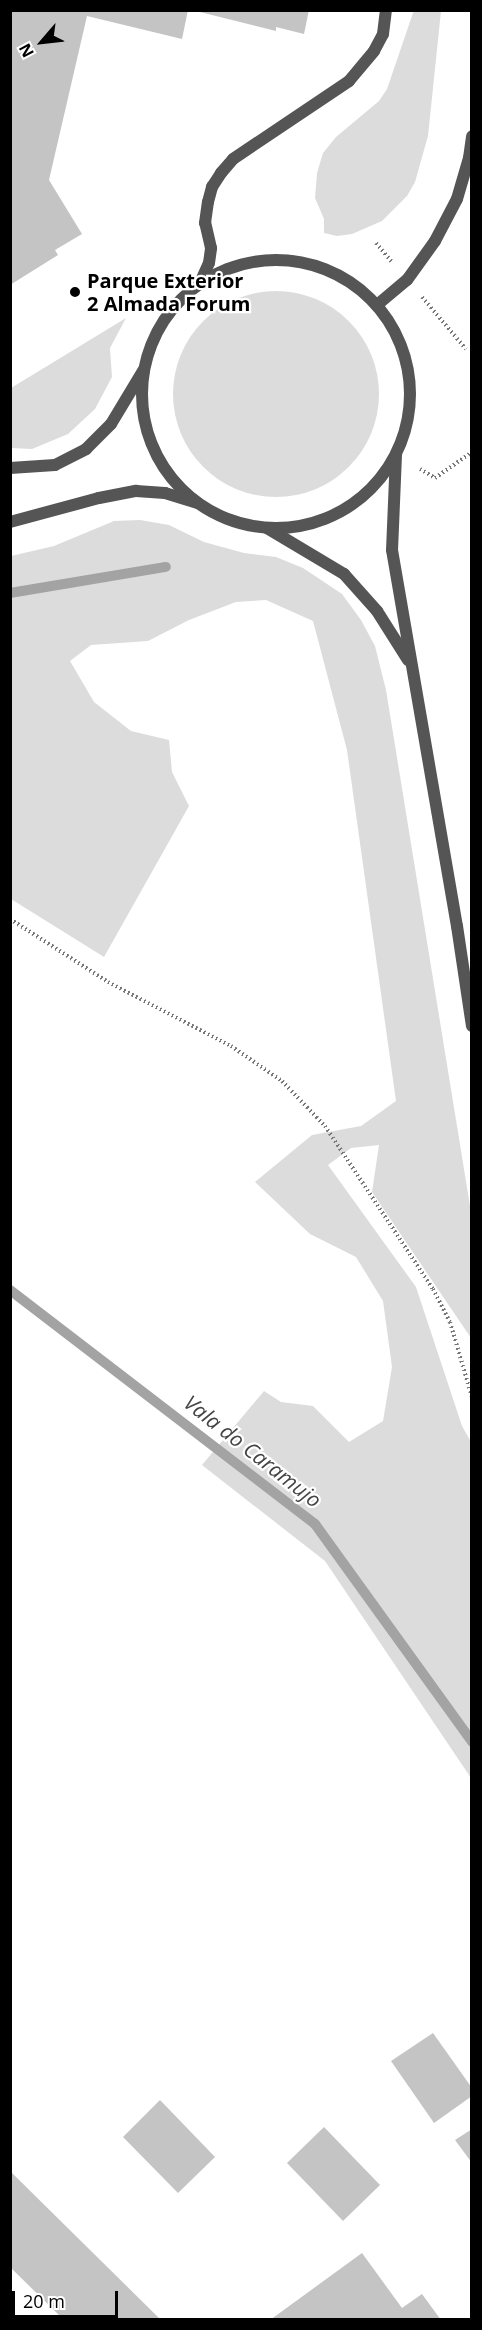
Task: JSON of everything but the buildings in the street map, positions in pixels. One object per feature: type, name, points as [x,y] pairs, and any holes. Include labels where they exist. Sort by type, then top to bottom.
[{"type":"street","points":[[200,283],[209,263],[211,248],[205,223],[208,202],[212,187],[221,173],[233,159],[349,81],[367,62],[383,34],[386,10]]},
{"type":"street","points":[[377,305],[407,280],[435,241],[457,199],[469,158],[471,136]]},
{"type":"street","points":[[10,468],[32,469],[55,465],[86,449],[111,424],[143,371],[154,337],[173,307],[200,283],[234,266],[265,260],[290,260],[315,265],[350,282],[377,305],[406,363],[410,408],[396,455],[378,482],[352,505],[309,524],[267,528],[234,521],[198,503],[165,493],[136,491],[99,498],[10,522]]},
{"type":"street","points":[[143,371],[142,402],[152,446],[172,479],[198,503]]},
{"type":"street","points":[[396,455],[392,550],[457,926],[471,1026]]},
{"type":"street","points":[[267,528],[344,574],[377,610],[412,666]]},
{"type":"path","points":[[396,455],[435,478],[471,452]]},
{"type":"path","points":[[10,919],[108,981],[231,1046],[282,1081],[325,1126],[433,1289],[450,1322],[471,1397]]},
{"type":"shaded area","points":[[414,10],[441,11],[428,136],[415,182],[407,196],[382,221],[352,234],[337,236],[324,233],[324,219],[315,198],[317,173],[323,153],[336,137],[379,101],[387,89]]},
{"type":"shaded area","points":[[276,291],[296,293],[315,299],[349,321],[371,355],[377,374],[379,394],[377,414],[371,433],[349,467],[315,489],[296,495],[276,497],[256,495],[237,489],[203,467],[181,433],[175,414],[173,394],[175,374],[181,355],[203,321],[237,299],[256,293]]},
{"type":"shaded area","points":[[126,318],[110,348],[112,377],[95,409],[68,434],[32,449],[11,448],[11,388]]},
{"type":"shaded area","points":[[140,520],[169,525],[204,542],[244,553],[276,557],[303,568],[342,594],[361,620],[375,646],[386,690],[471,1212],[471,1338],[372,1192],[379,1145],[351,1148],[328,1165],[416,1287],[462,1426],[471,1442],[471,1778],[325,1561],[202,1465],[264,1391],[281,1402],[313,1406],[349,1442],[383,1421],[392,1367],[383,1301],[356,1257],[310,1234],[255,1182],[312,1135],[361,1126],[396,1101],[347,750],[313,621],[266,600],[236,602],[189,620],[148,641],[91,645],[70,661],[94,702],[131,731],[169,740],[172,772],[189,806],[104,957],[11,899],[11,556],[54,546],[114,521]]},
{"type":"waterway","name":"Vala do Caramujo","points":[[10,593],[166,567]]},
{"type":"waterway","name":"Vala do Caramujo","points":[[10,1290],[315,1524],[472,1742]]},
{"type":"place","name":"Parque Exterior 2 Almada Forum","points":[[75,292]]}]
